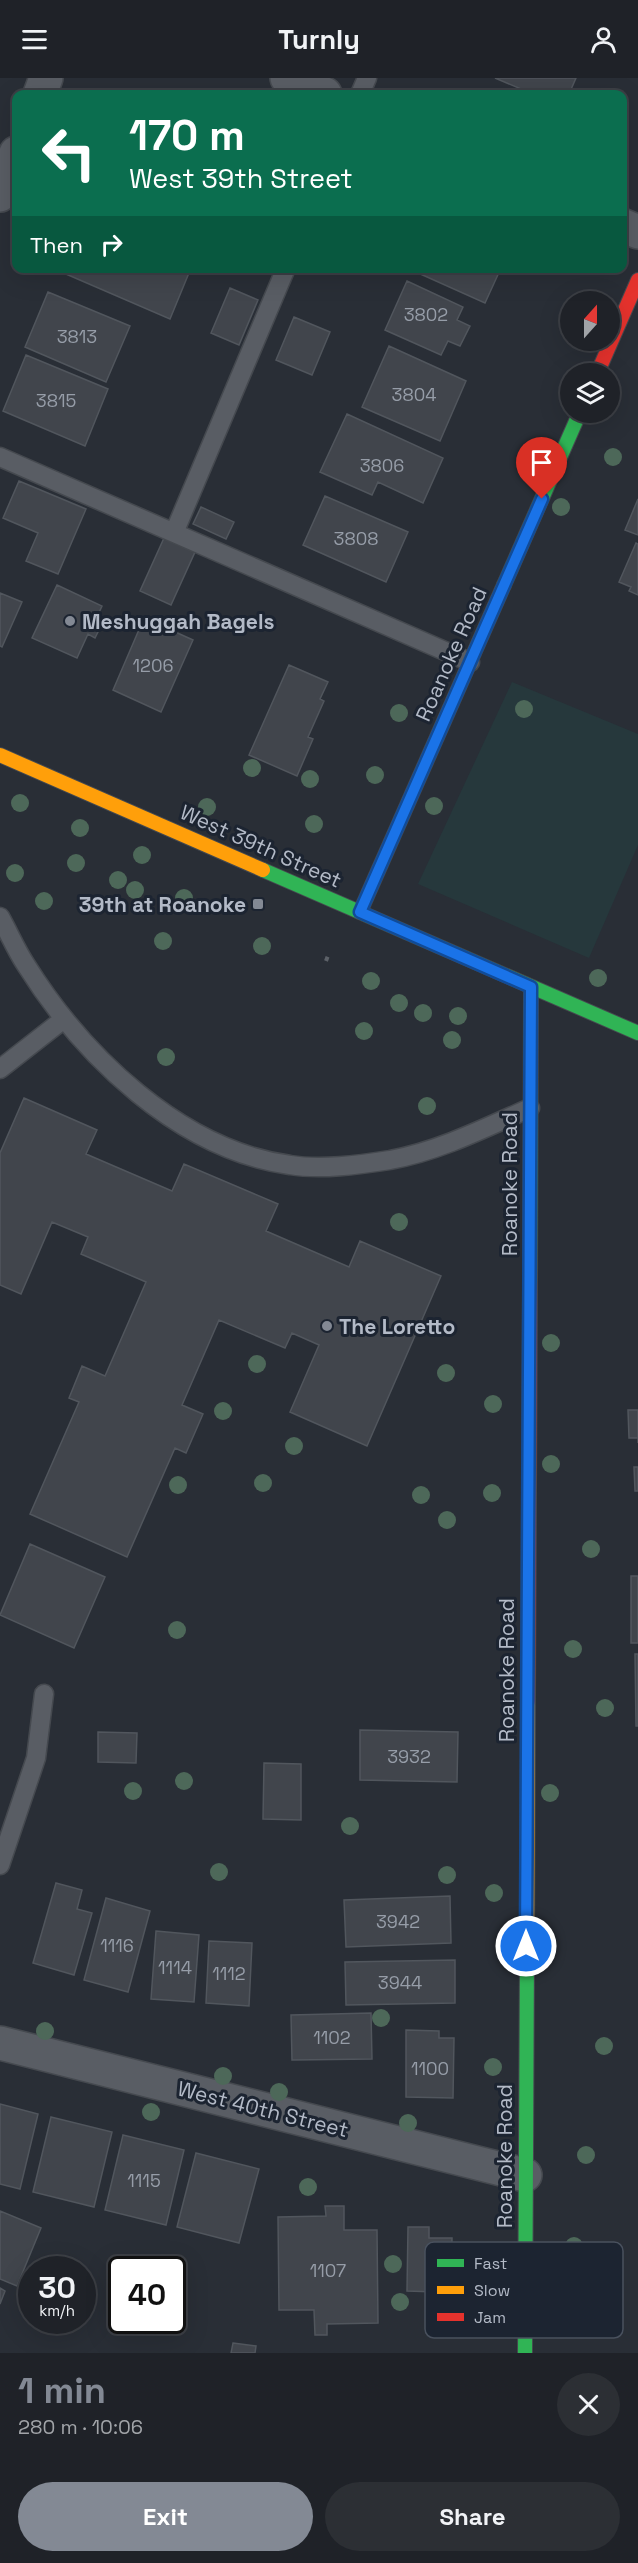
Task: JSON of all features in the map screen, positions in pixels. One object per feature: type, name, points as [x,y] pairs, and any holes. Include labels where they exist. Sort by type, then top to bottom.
[{"type":"street","points":[[287,78],[316,90]]},
{"type":"street","points":[[0,195],[12,164]]},
{"type":"street","points":[[602,363],[638,280]]},
{"type":"street","name":"Roanoke Road","points":[[360,912],[575,423]]},
{"type":"street","name":"West 39th Street","points":[[0,755],[638,1033]]},
{"type":"street","name":"Roanoke Road","points":[[525,2242],[531,987]]},
{"type":"street","name":"West 40th Street","points":[[0,2043],[525,2175]]},
{"type":"lane","points":[[174,533],[284,273]]},
{"type":"lane","points":[[0,457],[470,662]]},
{"type":"lane","points":[[0,917],[26,965],[64,1019],[130,1088],[166,1117],[228,1148],[291,1166],[340,1166],[390,1160],[440,1147],[530,1108]]},
{"type":"lane","points":[[0,1070],[64,1019]]},
{"type":"lane","points":[[0,1865],[36,1758],[44,1694]]},
{"type":"path","points":[[326,961],[329,953]]},
{"type":"shaded area","points":[[512,682],[638,734],[638,845],[589,958],[418,884]]},
{"type":"building","points":[[495,78],[576,78],[571,90],[524,90]]},
{"type":"building","points":[[64,273],[189,273],[170,319]]},
{"type":"building","points":[[418,273],[499,273],[485,303]]},
{"type":"building","points":[[407,281],[463,307],[457,320],[470,326],[460,346],[448,341],[441,355],[385,330]]},
{"type":"building","points":[[230,288],[258,300],[239,345],[211,333]]},
{"type":"building","points":[[48,292],[130,326],[106,382],[25,347]]},
{"type":"building","points":[[294,317],[330,332],[312,375],[276,360]]},
{"type":"building","points":[[389,346],[466,381],[440,441],[362,407]]},
{"type":"building","points":[[26,355],[108,389],[85,446],[3,411]]},
{"type":"building","points":[[347,414],[443,458],[423,503],[378,482],[372,495],[320,472]]},
{"type":"building","points":[[19,481],[86,509],[58,574],[26,561],[38,533],[3,518]]},
{"type":"building","points":[[325,496],[408,532],[386,582],[303,545]]},
{"type":"building","points":[[638,499],[638,535],[625,530]]},
{"type":"building","points":[[201,507],[234,522],[226,539],[193,524]]},
{"type":"building","points":[[164,538],[195,552],[171,605],[140,591]]},
{"type":"building","points":[[636,543],[638,544],[638,595],[629,591],[631,587],[619,582]]},
{"type":"building","name":"Meshuggah Bagels","points":[[57,585],[102,606],[96,619],[103,622],[95,638],[88,634],[77,658],[32,638]]},
{"type":"building","points":[[0,593],[22,602],[2,647],[0,646]]},
{"type":"building","points":[[144,618],[193,640],[161,712],[113,690]]},
{"type":"building","points":[[289,665],[328,682],[320,699],[324,701],[308,737],[313,739],[297,776],[249,755]]},
{"type":"building","name":"The Loretto","points":[[24,1098],[97,1130],[86,1154],[172,1191],[184,1164],[278,1204],[266,1231],[349,1267],[360,1241],[441,1276],[367,1446],[290,1412],[319,1345],[292,1333],[285,1348],[219,1320],[182,1405],[203,1414],[186,1453],[175,1448],[127,1557],[30,1514],[79,1402],[69,1398],[82,1366],[105,1376],[146,1282],[81,1254],[88,1237],[52,1222],[21,1294],[0,1285],[0,1153]]},
{"type":"building","points":[[628,1410],[638,1410],[638,1438],[629,1438]]},
{"type":"building","points":[[634,1467],[638,1467],[638,1491],[635,1491]]},
{"type":"building","points":[[30,1544],[105,1577],[74,1648],[0,1615]]},
{"type":"building","points":[[631,1576],[638,1576],[638,1643],[631,1643]]},
{"type":"building","points":[[635,1654],[638,1654],[638,1726],[636,1726]]},
{"type":"building","points":[[360,1730],[458,1732],[457,1782],[360,1780]]},
{"type":"building","points":[[98,1732],[137,1733],[136,1763],[98,1762]]},
{"type":"building","points":[[264,1763],[301,1764],[301,1820],[263,1819]]},
{"type":"building","points":[[56,1883],[82,1890],[77,1909],[92,1913],[74,1975],[33,1963]]},
{"type":"building","points":[[450,1896],[451,1943],[346,1947],[344,1900]]},
{"type":"building","points":[[106,1898],[150,1911],[128,1992],[84,1980]]},
{"type":"building","points":[[156,1931],[199,1935],[194,2002],[151,1999]]},
{"type":"building","points":[[209,1941],[252,1943],[249,2006],[206,2003]]},
{"type":"building","points":[[455,1960],[455,2003],[346,2005],[345,1962]]},
{"type":"building","points":[[371,2013],[372,2059],[292,2060],[291,2015]]},
{"type":"building","points":[[406,2030],[439,2031],[439,2038],[454,2038],[453,2098],[406,2097]]},
{"type":"building","points":[[0,2104],[38,2114],[20,2189],[0,2184]]},
{"type":"building","points":[[51,2117],[112,2132],[94,2207],[33,2192]]},
{"type":"building","points":[[123,2135],[184,2150],[166,2225],[105,2210]]},
{"type":"building","points":[[196,2153],[259,2169],[239,2243],[177,2227]]},
{"type":"building","points":[[325,2206],[344,2206],[344,2230],[377,2230],[378,2323],[327,2324],[327,2335],[315,2335],[314,2310],[279,2310],[278,2217],[326,2216]]},
{"type":"building","points":[[0,2211],[41,2228],[29,2256],[18,2256],[17,2286],[0,2279]]},
{"type":"building","points":[[408,2227],[429,2227],[429,2238],[452,2238],[452,2242],[425,2242],[425,2292],[407,2291]]},
{"type":"building","points":[[0,2288],[5,2291],[0,2304]]},
{"type":"building","points":[[233,2343],[256,2346],[255,2353],[231,2353]]},
{"type":"traffic: fast","points":[[504,585],[575,423]]},
{"type":"traffic: fast","points":[[263,870],[638,1033]]},
{"type":"traffic: fast","points":[[530,1285],[531,987]]},
{"type":"traffic: fast","points":[[526,2242],[527,1954]]},
{"type":"traffic: fast","points":[[525,2338],[525,2353]]},
{"type":"traffic: slow","points":[[360,912],[504,585]]},
{"type":"traffic: slow","points":[[0,755],[263,870]]},
{"type":"traffic: slow","points":[[527,1954],[528,1701]]},
{"type":"traffic: jam","points":[[602,363],[638,280]]},
{"type":"traffic: jam","points":[[528,1701],[530,1285]]},
{"type":"place","name":"Meshuggah Bagels","points":[[70,621]]},
{"type":"place","name":"39th at Roanoke","points":[[258,904]]},
{"type":"place","name":"The Loretto","points":[[327,1326]]},
{"type":"route","points":[[526,1946],[531,987],[360,912],[542,499]]}]
